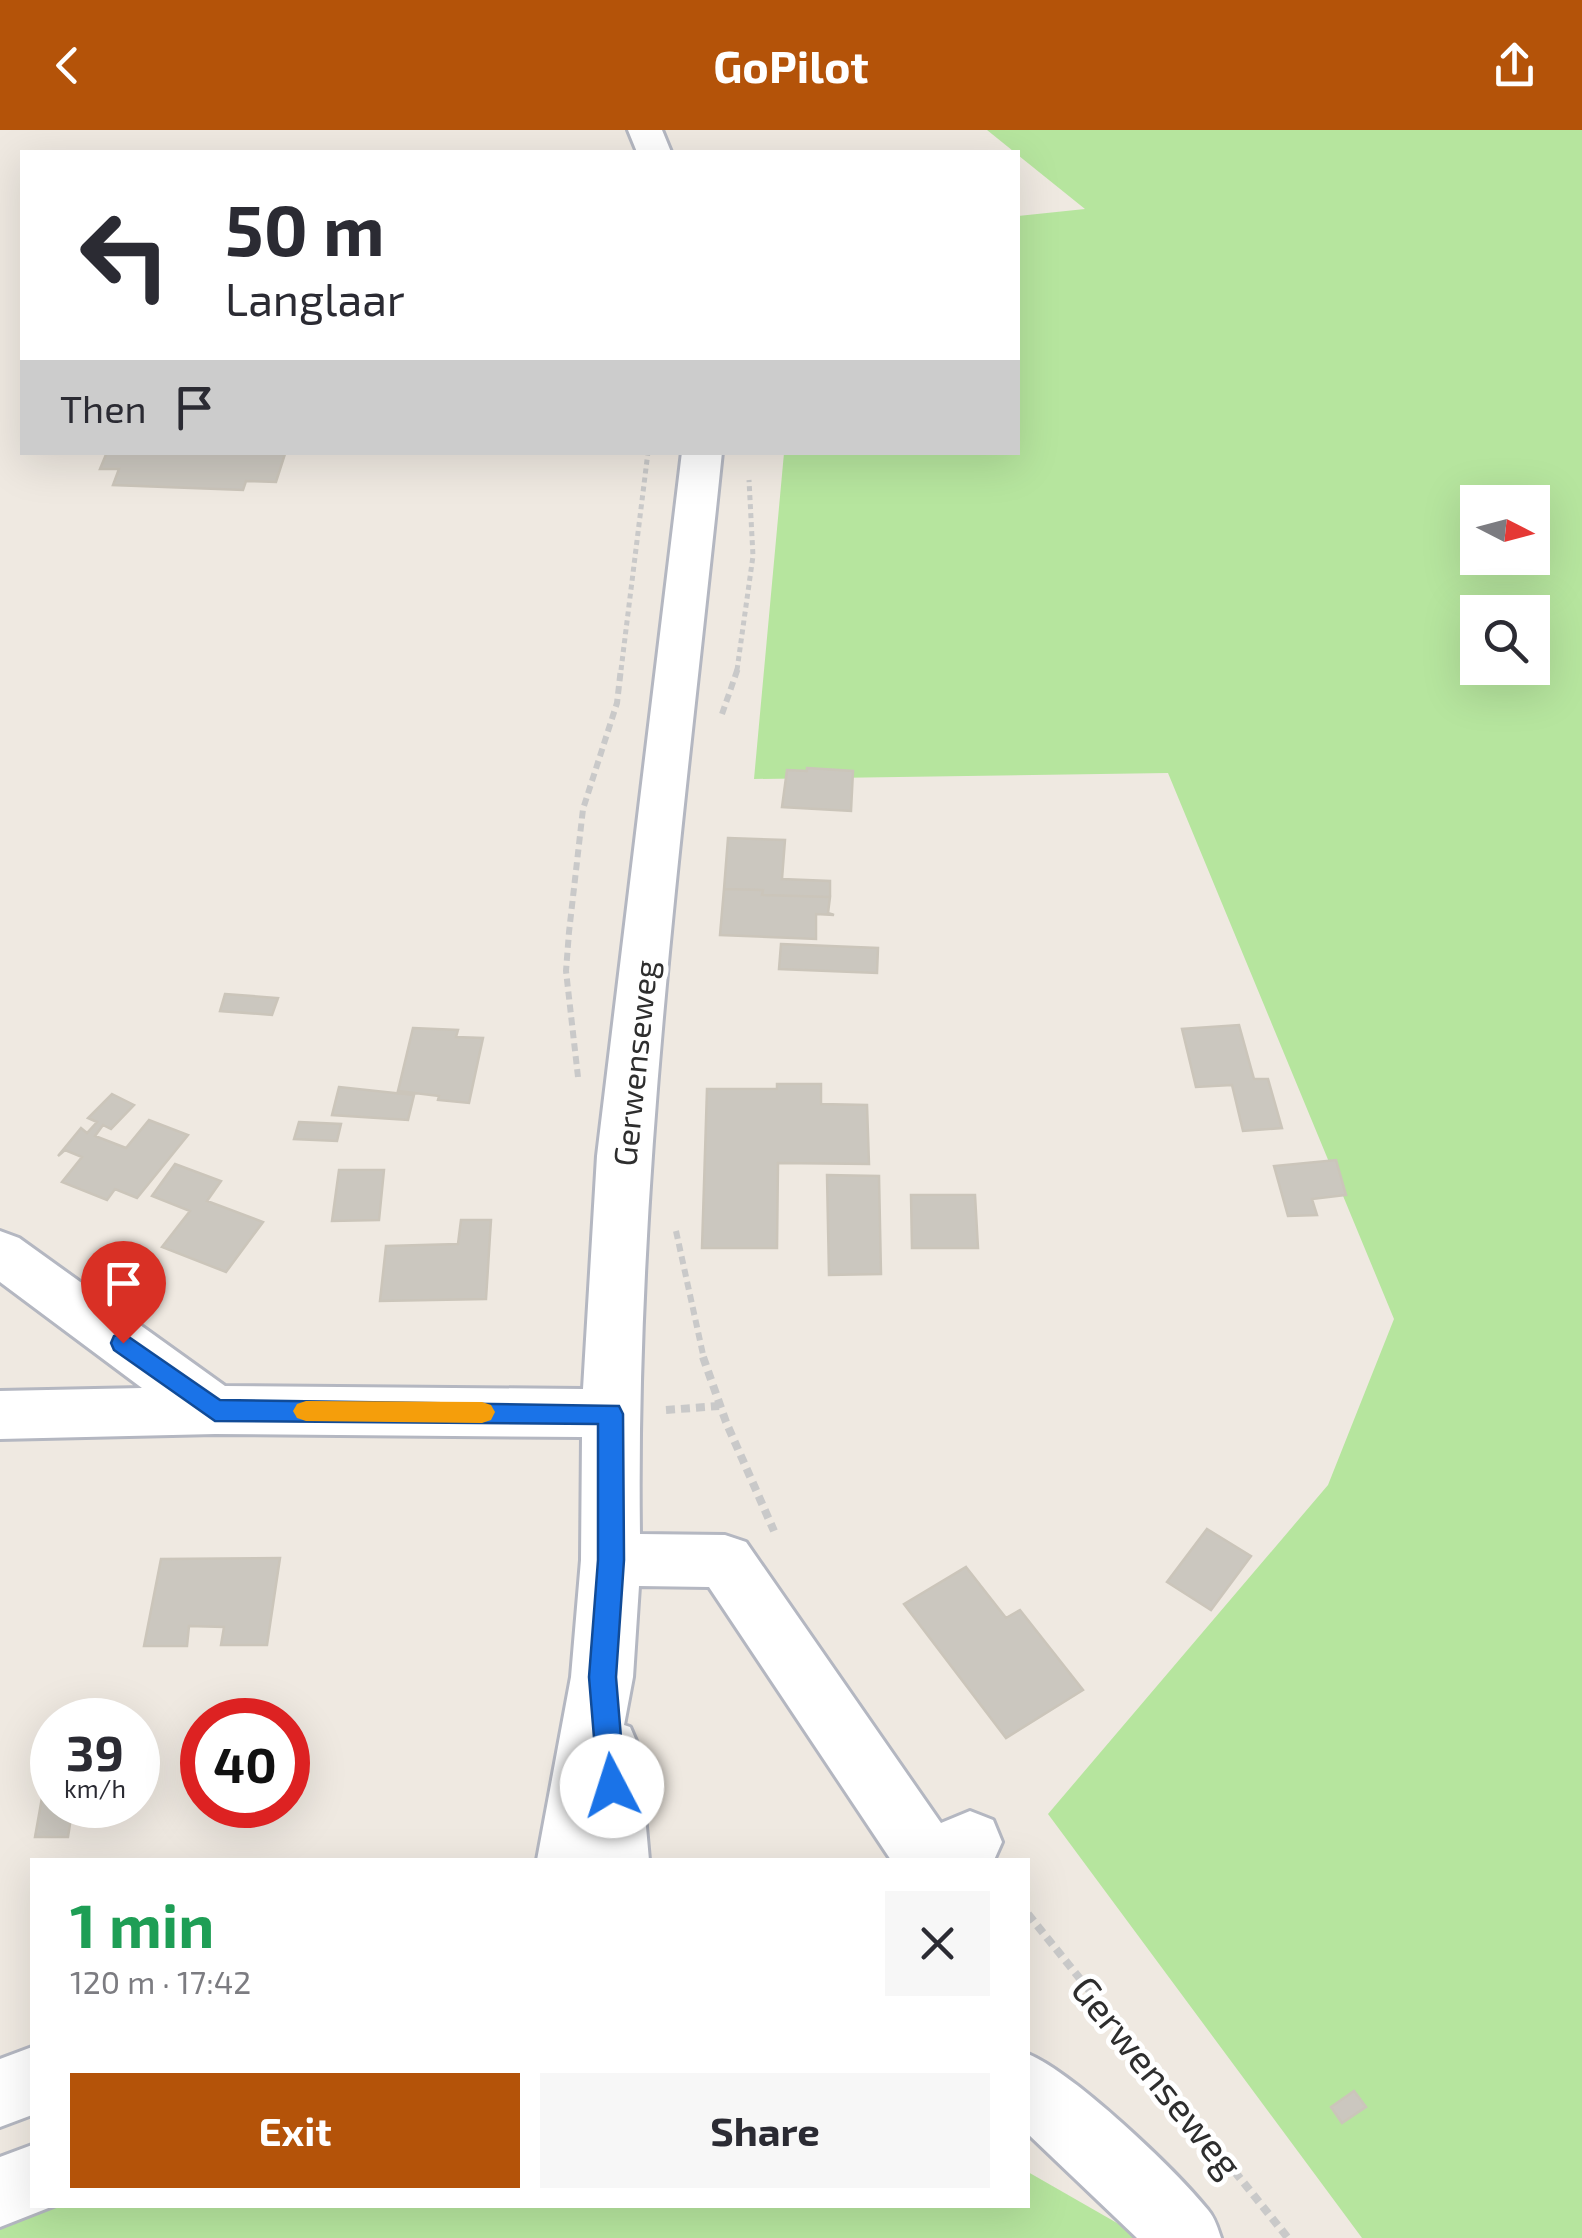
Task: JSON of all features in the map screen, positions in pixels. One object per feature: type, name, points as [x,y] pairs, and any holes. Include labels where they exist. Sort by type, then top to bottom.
[{"type":"street","name":"Gerwenseweg","points":[[568,1858],[602,1677],[611,1560],[610,1414],[623,1156],[726,460]]},
{"type":"street","points":[[0,1253],[215,1410]]},
{"type":"street","points":[[0,1415],[215,1410],[610,1414]]},
{"type":"street","points":[[611,1560],[726,1561],[927,1858]]},
{"type":"street","name":"Gerwenseweg","points":[[602,1677],[617,1858]]},
{"type":"street","points":[[930,1858],[970,1842]]},
{"type":"street","points":[[0,2092],[30,2082]]},
{"type":"street","points":[[1030,2090],[1186,2238]]},
{"type":"street","points":[[1030,2133],[1124,2176]]},
{"type":"street","points":[[0,2192],[30,2181]]},
{"type":"path","points":[[718,724],[738,668],[750,575],[726,460]]},
{"type":"path","points":[[675,1222],[683,1289],[719,1406]]},
{"type":"path","name":"Gerwenseweg","points":[[1030,1916],[1288,2238]]},
{"type":"green space","points":[[987,130],[1582,130],[1582,2238],[1362,2238],[1048,1814],[1328,1485],[1394,1319],[1168,773],[754,779],[784,455],[1020,455],[1020,216],[1085,209],[1020,157],[1020,150],[1012,150]]},
{"type":"green space","points":[[1030,2173],[1124,2227],[1136,2238],[0,2238],[0,2221],[36,2208],[1030,2208]]},
{"type":"building","points":[[106,455],[285,455],[276,482],[246,481],[243,490],[113,485],[119,469],[100,469]]},
{"type":"building","points":[[787,770],[853,771],[851,811],[782,807]]},
{"type":"building","points":[[728,838],[785,840],[782,879],[830,881],[830,897],[762,895],[763,890],[724,889]]},
{"type":"building","points":[[724,889],[763,890],[762,895],[830,897],[828,913],[834,915],[816,914],[816,939],[720,935]]},
{"type":"building","points":[[781,944],[878,948],[877,973],[779,969]]},
{"type":"building","points":[[225,994],[278,998],[272,1015],[220,1011]]},
{"type":"building","points":[[1239,1025],[1254,1079],[1268,1079],[1282,1128],[1243,1131],[1232,1085],[1196,1087],[1182,1029]]},
{"type":"building","points":[[413,1028],[458,1030],[456,1037],[483,1038],[469,1103],[398,1091]]},
{"type":"building","points":[[777,1084],[821,1084],[821,1104],[867,1105],[869,1164],[778,1163],[777,1248],[702,1248],[707,1089],[777,1089]]},
{"type":"building","points":[[339,1087],[414,1095],[408,1120],[332,1115]]},
{"type":"building","points":[[112,1094],[134,1105],[111,1129],[103,1125],[95,1136],[126,1148],[149,1120],[188,1135],[137,1198],[115,1189],[107,1200],[62,1182],[82,1157],[65,1150],[58,1156],[81,1128],[87,1133],[97,1122],[88,1118]]},
{"type":"building","points":[[299,1122],[341,1124],[337,1141],[294,1139]]},
{"type":"building","points":[[1336,1160],[1346,1195],[1312,1199],[1317,1215],[1288,1216],[1274,1166]]},
{"type":"building","points":[[175,1164],[221,1181],[207,1201],[263,1222],[226,1272],[162,1247],[190,1211],[152,1196]]},
{"type":"building","points":[[339,1170],[384,1170],[379,1220],[332,1221]]},
{"type":"building","points":[[827,1175],[879,1176],[881,1274],[829,1275]]},
{"type":"building","points":[[911,1195],[975,1195],[978,1248],[912,1248]]},
{"type":"building","points":[[461,1220],[491,1220],[486,1299],[380,1301],[386,1246],[458,1244]]},
{"type":"building","points":[[1207,1529],[1251,1556],[1211,1610],[1167,1582]]},
{"type":"building","points":[[280,1558],[267,1645],[221,1645],[224,1627],[189,1626],[187,1646],[144,1646],[161,1559]]},
{"type":"building","points":[[966,1567],[1006,1618],[1020,1610],[1083,1690],[1006,1738],[904,1604]]},
{"type":"building","points":[[37,1828],[69,1828],[68,1837],[35,1837]]},
{"type":"building","points":[[1354,2091],[1366,2107],[1342,2123],[1331,2107]]},
{"type":"slow traffic","points":[[306,1411],[482,1412]]},
{"type":"route","points":[[123,1343],[215,1410],[610,1414],[611,1560],[602,1677],[612,1786]]}]
